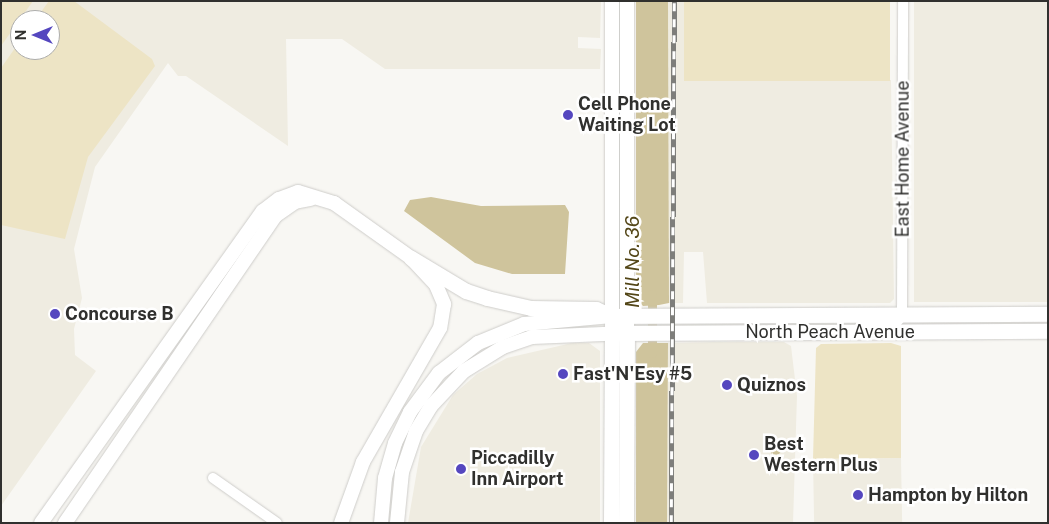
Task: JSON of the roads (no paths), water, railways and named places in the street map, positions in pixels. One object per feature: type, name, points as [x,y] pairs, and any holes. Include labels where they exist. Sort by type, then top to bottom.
[{"type":"main road","points":[[612,1],[620,316]]},
{"type":"main road","points":[[626,523],[620,316],[627,1]]},
{"type":"main road","points":[[41,523],[263,212],[279,199],[298,192],[334,203],[411,258],[440,290],[443,320],[378,434],[337,523]]},
{"type":"main road","points":[[64,523],[276,216],[305,200],[334,203]]},
{"type":"main road","name":"North Peach Avenue","points":[[411,258],[466,291],[487,298],[531,308],[596,309],[620,316],[1048,314]]},
{"type":"main road","points":[[381,523],[385,478],[400,429],[419,397],[445,368],[478,343],[524,324],[620,316]]},
{"type":"main road","points":[[984,332],[1009,325],[1048,324]]},
{"type":"main road","name":"North Peach Avenue","points":[[620,333],[1048,331]]},
{"type":"main road","points":[[396,523],[402,472],[416,431],[431,406],[464,371],[504,347],[532,337],[620,333]]},
{"type":"main road","points":[[611,523],[620,333]]},
{"type":"main road","points":[[135,390],[149,401]]},
{"type":"main road","points":[[341,523],[346,502]]},
{"type":"street","name":"East Home Avenue","points":[[902,316],[903,1]]},
{"type":"street","points":[[854,332],[865,325],[896,323],[902,316]]},
{"type":"street","points":[[213,478],[277,523]]},
{"type":"waterway","name":"Mill No. 36","points":[[652,294],[652,353]]},
{"type":"railway","points":[[671,523],[674,1]]},
{"type":"place","name":"Cell Phone Waiting Lot","points":[[568,115]]},
{"type":"place","name":"Concourse B","points":[[55,314]]},
{"type":"place","name":"Fast'N'Esy #5","points":[[563,374]]},
{"type":"place","name":"Quiznos","points":[[727,385]]},
{"type":"place","name":"Best Western Plus","points":[[754,455]]},
{"type":"place","name":"Piccadilly Inn Airport","points":[[461,469]]},
{"type":"place","name":"Hampton by Hilton","points":[[858,495]]}]
